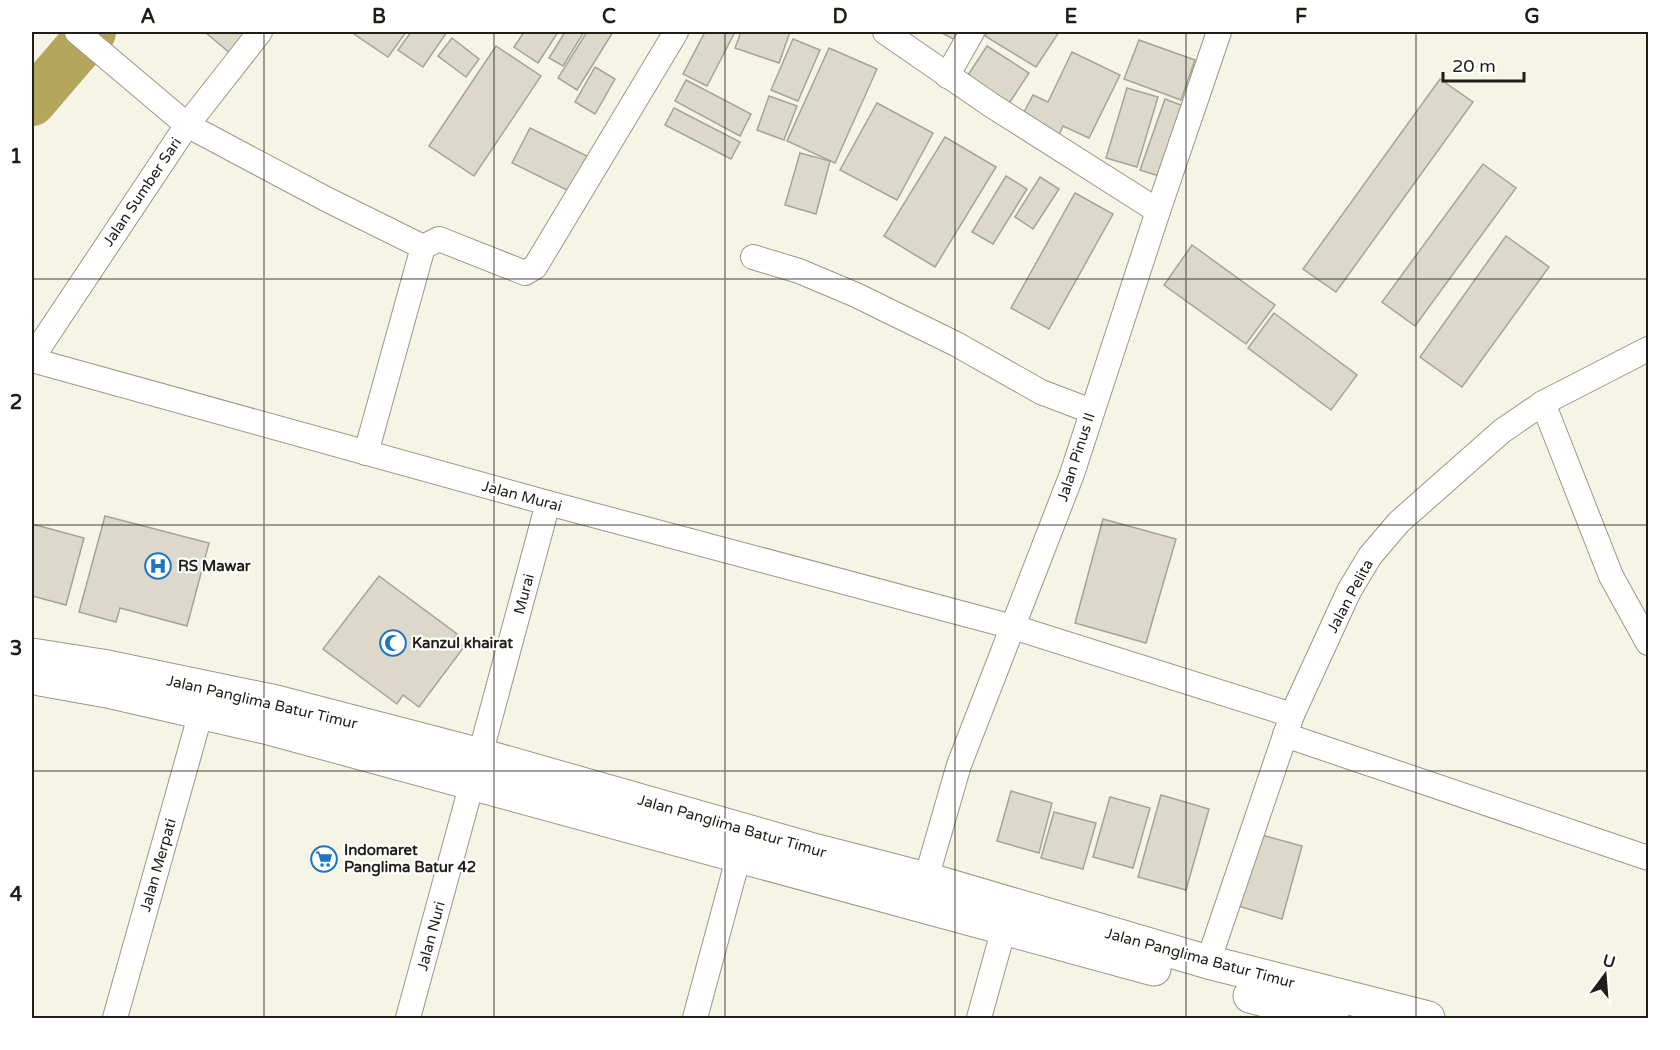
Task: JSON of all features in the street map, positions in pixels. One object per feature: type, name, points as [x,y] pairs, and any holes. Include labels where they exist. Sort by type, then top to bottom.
[{"type":"main road","name":"Jalan Panglima Batur Timur","points":[[32,655],[102,666],[276,702],[476,769],[657,819],[817,851],[926,879],[1208,962],[1428,1018]]},
{"type":"main road","name":"Jalan Panglima Batur Timur","points":[[32,677],[107,691],[269,728],[476,769]]},
{"type":"main road","name":"Jalan Panglima Batur Timur","points":[[657,819],[739,855],[1004,928],[1282,1012],[1332,1018]]},
{"type":"street","points":[[76,32],[187,125],[326,199],[423,247]]},
{"type":"street","name":"Jalan Sumber Sari","points":[[32,359],[187,125],[260,32]]},
{"type":"street","points":[[366,453],[423,247],[439,239],[525,273],[533,270],[676,32]]},
{"type":"street","points":[[885,32],[947,76],[1158,211]]},
{"type":"street","points":[[947,76],[972,32]]},
{"type":"street","name":"Jalan Pinus II","points":[[926,879],[958,765],[1072,474],[1219,32]]},
{"type":"street","points":[[753,257],[799,271],[856,295],[956,344],[1041,392],[1092,411]]},
{"type":"street","name":"Jalan Pelita","points":[[1208,962],[1288,725],[1349,591],[1371,556],[1399,522],[1502,431],[1543,403],[1648,349]]},
{"type":"street","name":"Jalan Murai","points":[[32,359],[548,503],[1013,627],[1288,725],[1648,858]]},
{"type":"street","points":[[1543,403],[1611,576],[1648,644]]},
{"type":"street","name":"Murai","points":[[476,769],[548,503]]},
{"type":"street","name":"Jalan Merpati","points":[[115,1018],[201,712]]},
{"type":"street","name":"Jalan Nuri","points":[[408,1018],[476,769]]},
{"type":"street","points":[[695,1018],[739,855]]},
{"type":"street","points":[[979,1018],[1004,928]]},
{"type":"building","points":[[205,32],[250,32],[231,54]]},
{"type":"building","points":[[351,32],[406,32],[388,57]]},
{"type":"building","points":[[411,32],[447,32],[423,67],[398,50]]},
{"type":"building","points":[[524,32],[558,32],[538,63],[514,47]]},
{"type":"building","points":[[565,32],[584,32],[563,66],[549,58]]},
{"type":"building","points":[[587,32],[613,32],[577,90],[558,78]]},
{"type":"building","points":[[705,32],[735,32],[707,86],[683,74]]},
{"type":"building","points":[[741,32],[790,32],[779,63],[735,48]]},
{"type":"building","points":[[940,32],[965,32],[959,42]]},
{"type":"building","points":[[988,32],[1059,32],[1036,67],[985,36]]},
{"type":"building","points":[[452,38],[479,59],[466,77],[438,56]]},
{"type":"building","points":[[793,39],[820,50],[798,101],[771,90]]},
{"type":"building","points":[[1139,40],[1195,60],[1181,100],[1124,79]]},
{"type":"building","points":[[496,46],[541,76],[474,176],[429,146]]},
{"type":"building","points":[[987,46],[1029,73],[1008,105],[966,78]]},
{"type":"building","points":[[829,48],[877,69],[835,163],[787,141]]},
{"type":"building","points":[[1072,52],[1120,75],[1089,138],[1063,126],[1057,139],[1020,120],[1033,95],[1048,102]]},
{"type":"building","points":[[595,67],[615,79],[595,114],[575,102]]},
{"type":"building","points":[[1440,79],[1473,102],[1336,292],[1303,269]]},
{"type":"building","points":[[686,80],[751,114],[740,136],[675,101]]},
{"type":"building","points":[[1127,88],[1158,97],[1137,167],[1106,158]]},
{"type":"building","points":[[769,96],[797,106],[784,140],[757,130]]},
{"type":"building","points":[[1165,99],[1186,107],[1162,177],[1140,170]]},
{"type":"building","points":[[877,103],[933,133],[897,200],[840,170]]},
{"type":"building","points":[[674,108],[740,142],[731,159],[665,125]]},
{"type":"building","points":[[530,128],[587,156],[569,191],[512,163]]},
{"type":"building","points":[[945,137],[996,167],[935,267],[884,236]]},
{"type":"building","points":[[800,153],[830,161],[816,214],[785,205]]},
{"type":"building","points":[[1483,164],[1516,188],[1415,326],[1382,302]]},
{"type":"building","points":[[1006,176],[1027,189],[993,244],[972,232]]},
{"type":"building","points":[[1040,177],[1059,189],[1033,229],[1015,217]]},
{"type":"building","points":[[1075,193],[1113,214],[1049,329],[1011,308]]},
{"type":"building","points":[[1506,236],[1549,267],[1462,387],[1420,357]]},
{"type":"building","points":[[1192,245],[1275,305],[1246,344],[1164,285]]},
{"type":"building","points":[[1274,313],[1357,375],[1331,410],[1248,348]]},
{"type":"building","points":[[105,516],[209,543],[187,626],[120,608],[116,622],[79,612]]},
{"type":"building","points":[[1103,519],[1176,539],[1146,643],[1075,623]]},
{"type":"building","points":[[32,524],[84,538],[66,605],[32,596]]},
{"type":"building","name":"Kanzul khairat","points":[[379,576],[457,634],[453,639],[464,647],[419,707],[403,695],[397,704],[323,649]]},
{"type":"building","points":[[1011,791],[1052,803],[1039,853],[997,841]]},
{"type":"building","points":[[1161,795],[1209,809],[1186,890],[1138,877]]},
{"type":"building","points":[[1110,797],[1150,808],[1133,868],[1093,857]]},
{"type":"building","points":[[1054,812],[1096,823],[1083,869],[1041,858]]},
{"type":"building","points":[[1258,834],[1302,846],[1282,919],[1238,906]]},
{"type":"waterway","points":[[32,102],[92,32]]},
{"type":"place","name":"RS Mawar","points":[[158,566]]},
{"type":"place","name":"Kanzul khairat","points":[[393,643]]},
{"type":"place","name":"Indomaret Panglima Batur 42","points":[[324,859]]}]
